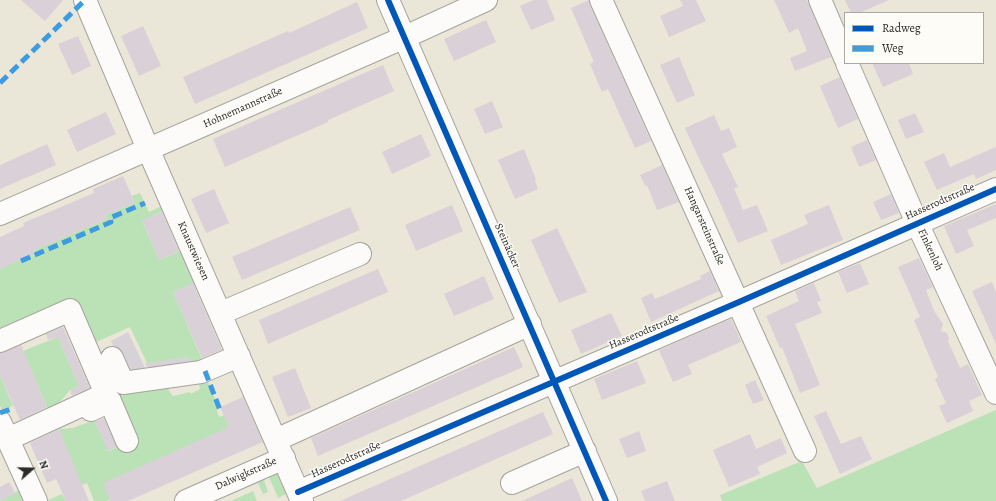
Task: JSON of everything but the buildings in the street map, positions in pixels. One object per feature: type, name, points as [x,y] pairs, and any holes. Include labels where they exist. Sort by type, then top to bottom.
[{"type":"street","name":"Knaustwiesen","points":[[86,0],[148,149],[300,496]]},
{"type":"street","name":"Steinäcker","points":[[388,0],[555,380],[606,501]]},
{"type":"street","name":"Hohnemannstraße","points":[[0,214],[405,37],[486,0]]},
{"type":"street","name":"Hangarsteinstraße","points":[[601,0],[739,302],[805,452]]},
{"type":"street","points":[[820,0],[844,56]]},
{"type":"street","name":"Finkenloh","points":[[847,64],[917,223],[996,393]]},
{"type":"street","name":"Hasserodtstraße","points":[[300,496],[555,380],[739,302],[996,189]]},
{"type":"street","points":[[220,314],[360,254]]},
{"type":"street","points":[[0,341],[70,310],[106,394],[6,435]]},
{"type":"street","name":"Dalwigkstraße","points":[[186,501],[280,449],[530,324]]},
{"type":"street","points":[[112,358],[123,383],[201,372],[239,356]]},
{"type":"street","points":[[6,435],[110,401],[128,441]]},
{"type":"street","points":[[6,435],[36,501]]},
{"type":"street","points":[[512,483],[585,451]]},
{"type":"shaded area","points":[[128,332],[146,370],[128,379],[111,341]]},
{"type":"shaded area","points":[[188,357],[196,368],[151,374],[145,363]]},
{"type":"green space","points":[[140,193],[149,212],[160,207],[163,211],[142,221],[159,260],[180,251],[195,283],[173,292],[204,364],[196,368],[188,357],[147,363],[130,327],[96,342],[79,303],[0,337],[0,269],[35,252],[34,250],[107,219],[105,215],[135,203],[132,196]]},
{"type":"green space","points":[[58,337],[79,386],[70,390],[50,414],[23,351]]},
{"type":"green space","points":[[0,375],[13,406],[2,410],[0,405]]},
{"type":"green space","points":[[206,377],[218,406],[217,411],[219,417],[224,415],[233,437],[111,499],[106,501],[94,501],[87,483],[80,486],[59,429],[73,428],[94,420],[109,451],[137,438],[116,392],[129,387],[165,385],[173,396],[190,392],[191,394],[200,389],[198,378]]},
{"type":"green space","points":[[996,410],[996,501],[722,501],[720,495],[802,461],[817,488]]},
{"type":"green space","points":[[276,471],[286,494],[278,498],[269,477],[264,480],[268,492],[263,494],[258,483],[216,501],[200,501]]},
{"type":"green space","points":[[23,488],[28,501],[0,501]]},
{"type":"green space","points":[[253,491],[257,501],[231,501]]},
{"type":"green space","points":[[62,494],[66,501],[46,501]]},
{"type":"marked path","points":[[0,83],[85,0]]},
{"type":"marked path","points":[[21,261],[111,222],[110,218],[145,203]]},
{"type":"marked path","points":[[205,371],[220,410],[222,410]]},
{"type":"marked path","points":[[0,413],[14,408]]},
{"type":"cycle path","points":[[388,0],[606,501]]},
{"type":"cycle path","points":[[298,492],[739,302],[996,189]]}]
